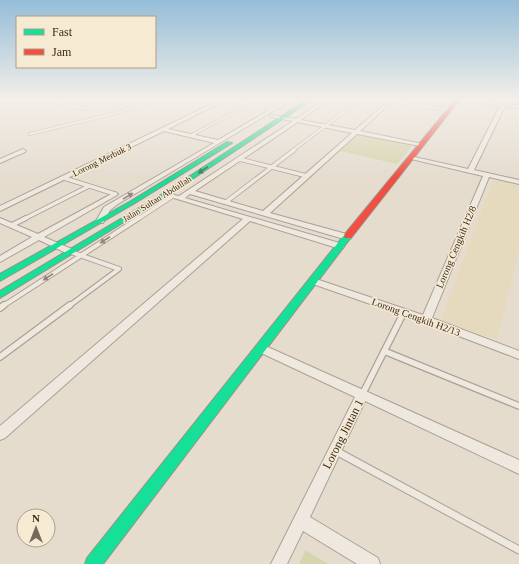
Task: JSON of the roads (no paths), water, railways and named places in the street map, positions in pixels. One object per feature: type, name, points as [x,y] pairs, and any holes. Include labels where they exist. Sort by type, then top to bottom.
[{"type":"main road","name":"Jalan Sultan Abdullah","points":[[0,278],[183,172],[253,125]]},
{"type":"main road","name":"Jalan Sultan Abdullah","points":[[0,295],[71,252],[173,196],[225,156],[270,125]]},
{"type":"main road","points":[[93,564],[435,125]]},
{"type":"street","name":"Lorong Merbuk 3","points":[[0,210],[170,125]]},
{"type":"street","points":[[100,220],[107,209],[116,203],[249,125]]},
{"type":"street","points":[[173,196],[190,192],[290,125]]},
{"type":"street","points":[[322,125],[420,144]]},
{"type":"street","points":[[265,214],[364,125]]},
{"type":"street","points":[[470,171],[492,125]]},
{"type":"street","points":[[163,129],[218,142]]},
{"type":"street","points":[[0,161],[24,151]]},
{"type":"street","points":[[225,156],[239,159]]},
{"type":"street","points":[[410,158],[519,182]]},
{"type":"street","name":"Lorong Cengkih H2/8","points":[[426,320],[487,175]]},
{"type":"street","points":[[190,192],[347,238]]},
{"type":"street","points":[[0,259],[115,194]]},
{"type":"street","points":[[173,196],[340,246]]},
{"type":"street","points":[[0,434],[248,219]]},
{"type":"street","points":[[0,220],[71,252]]},
{"type":"street","name":"Lorong Cengkih H2/13","points":[[313,281],[404,312],[519,355]]},
{"type":"street","points":[[261,348],[362,395]]},
{"type":"street","name":"Lorong Jintan 1","points":[[279,564],[362,395],[519,467]]},
{"type":"street","points":[[300,520],[372,564]]},
{"type":"lane","points":[[30,134],[66,125]]},
{"type":"lane","points":[[190,136],[210,125]]},
{"type":"lane","points":[[226,202],[325,126]]},
{"type":"lane","points":[[239,159],[307,176]]},
{"type":"lane","points":[[64,178],[115,194]]},
{"type":"lane","points":[[12,225],[89,186]]},
{"type":"lane","points":[[0,308],[173,196]]},
{"type":"lane","points":[[0,357],[119,269],[71,252]]},
{"type":"lane","points":[[362,395],[404,312]]},
{"type":"lane","points":[[384,351],[519,406]]},
{"type":"lane","points":[[335,451],[519,550]]}]
